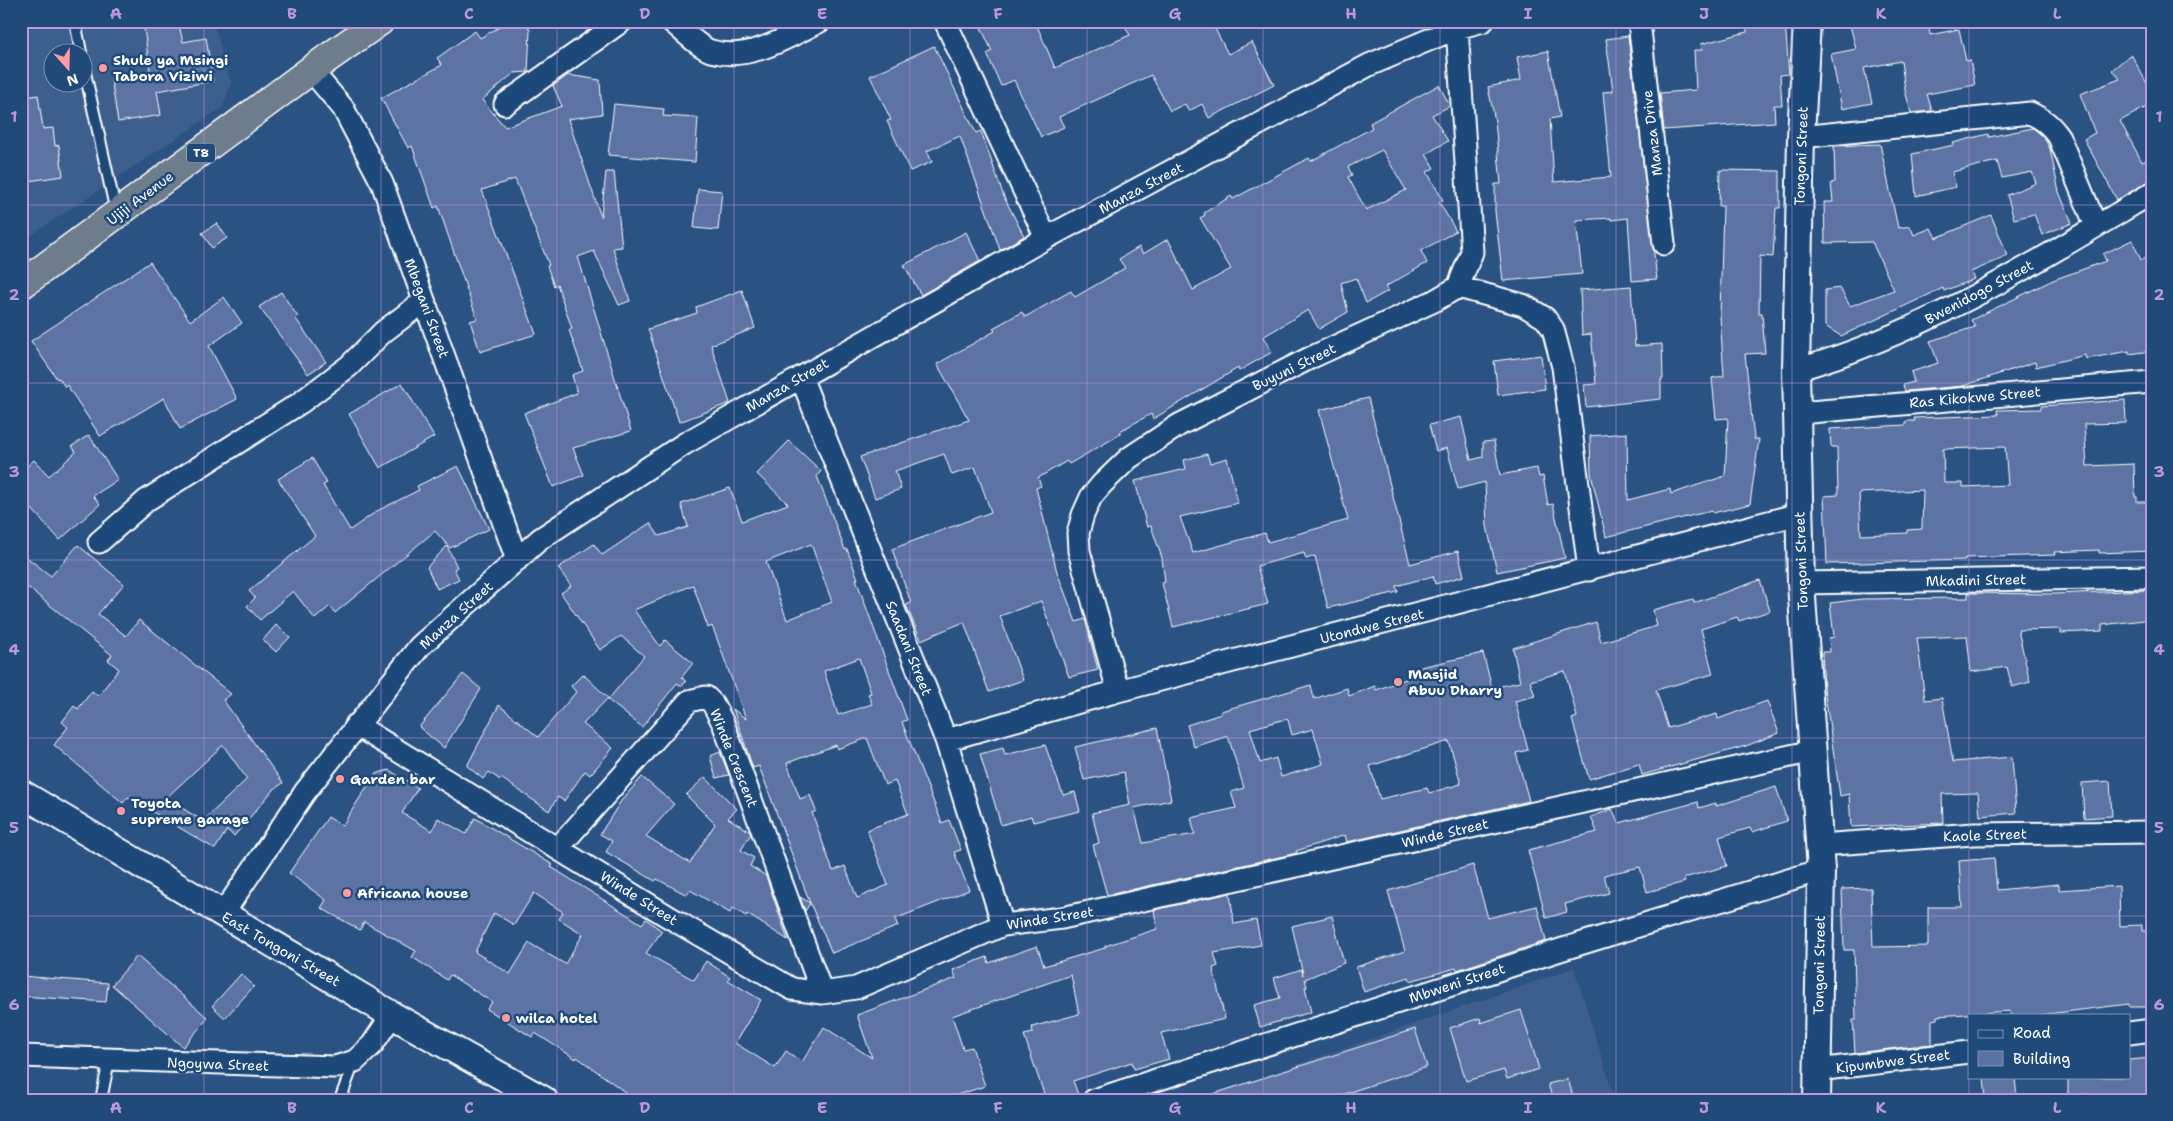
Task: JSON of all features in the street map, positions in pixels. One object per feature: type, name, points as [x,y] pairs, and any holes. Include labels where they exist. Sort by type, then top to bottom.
[{"type":"highway","name":"Ujiji Avenue","points":[[21,285],[380,21]]},
{"type":"street","points":[[505,104],[622,21]]},
{"type":"street","points":[[671,21],[710,51],[739,53],[770,46],[820,21]]},
{"type":"street","points":[[945,21],[1046,238]]},
{"type":"street","name":"Manza Street","points":[[222,915],[305,792],[420,646],[540,539],[684,444],[1046,238],[1360,70],[1457,28],[1483,21]]},
{"type":"street","name":"Manza Drive","points":[[1639,21],[1664,244]]},
{"type":"street","name":"Tongoni Street","points":[[1807,21],[1800,137],[1796,370],[1799,413],[1801,583],[1820,858],[1817,1100]]},
{"type":"street","points":[[1457,28],[1472,252],[1458,287],[1523,305],[1545,318],[1552,330],[1563,367],[1589,570]]},
{"type":"street","name":"Mbegani Street","points":[[311,70],[343,108],[382,183],[517,560]]},
{"type":"street","points":[[1800,137],[2030,113],[2041,118],[2059,137],[2096,226]]},
{"type":"street","name":"Bwenidogo Street","points":[[1796,370],[1844,357],[1895,336],[2002,281],[2152,193]]},
{"type":"street","name":"Buyuni Street","points":[[1118,691],[1079,551],[1078,534],[1083,515],[1102,484],[1129,458],[1179,425],[1310,358],[1434,301],[1458,287]]},
{"type":"street","points":[[99,542],[147,500],[300,403],[349,366],[383,332],[424,300]]},
{"type":"street","name":"Saadani Street","points":[[801,377],[946,740],[1003,925]]},
{"type":"street","name":"Ras Kikokwe Street","points":[[1799,413],[2152,382]]},
{"type":"street","name":"Utondwe Street","points":[[946,740],[1118,691],[1799,514]]},
{"type":"street","name":"Mkadini Street","points":[[1801,583],[2152,577]]},
{"type":"street","name":"Winde Crescent","points":[[558,848],[689,701],[706,698],[713,704],[723,723],[822,993]]},
{"type":"street","name":"Winde Street","points":[[356,725],[669,917],[792,990],[822,993],[856,988],[1003,925],[1062,918],[1813,752]]},
{"type":"street","name":"East Tongoni Street","points":[[21,793],[392,1015],[544,1100]]},
{"type":"street","name":"Kaole Street","points":[[1820,858],[1974,834],[2152,832]]},
{"type":"street","name":"Mbweni Street","points":[[1094,1100],[1542,956],[1820,858]]},
{"type":"street","points":[[355,1061],[372,1045],[392,1015]]},
{"type":"street","points":[[2130,1033],[2152,1030]]},
{"type":"street","name":"Kipumbwe Street","points":[[1817,1070],[1968,1052]]},
{"type":"street","name":"Ngoywa Street","points":[[21,1056],[300,1067],[335,1066],[355,1061]]},
{"type":"lane","points":[[75,21],[79,42]]},
{"type":"lane","points":[[89,92],[117,216]]},
{"type":"lane","points":[[101,1100],[109,1060]]},
{"type":"lane","points":[[340,1100],[355,1061]]},
{"type":"shaded area","points":[[21,21],[213,21],[231,83],[223,107],[21,242]]},
{"type":"shaded area","points":[[1574,968],[1615,1100],[1196,1100]]},
{"type":"building","points":[[143,21],[178,21],[183,42],[206,38],[213,81],[157,91],[161,115],[118,122],[111,78],[150,71]]},
{"type":"building","points":[[510,21],[525,21],[530,30],[528,72],[514,73],[482,100],[505,127],[562,106],[553,86],[568,75],[600,80],[602,114],[568,119],[601,217],[606,172],[614,172],[622,247],[613,248],[630,301],[619,305],[594,251],[578,257],[631,431],[573,448],[584,475],[553,487],[524,413],[577,393],[572,375],[583,371],[569,330],[572,329],[557,284],[554,286],[547,266],[549,265],[515,179],[482,190],[536,334],[480,352],[470,321],[477,319],[438,206],[434,208],[412,146],[408,148],[381,98],[442,65],[437,58],[475,31],[480,38]]},
{"type":"building","points":[[978,21],[1035,21],[1055,68],[1130,35],[1122,21],[1211,21],[1228,54],[1252,42],[1274,85],[1209,118],[1202,104],[1189,111],[1185,104],[1170,111],[1151,75],[1059,117],[1064,127],[1041,137],[1014,80],[1001,86],[987,54],[992,51]]},
{"type":"building","points":[[1747,21],[1785,21],[1789,74],[1780,75],[1782,105],[1774,105],[1775,122],[1664,130],[1660,93],[1696,90],[1694,50],[1702,50],[1701,44],[1747,32]]},
{"type":"building","points":[[1849,21],[1928,21],[1930,35],[1959,29],[1966,61],[1970,60],[1975,85],[1927,94],[1932,111],[1911,113],[1905,90],[1901,61],[1864,68],[1872,103],[1842,109],[1831,54],[1856,49]]},
{"type":"building","points":[[1628,36],[1657,279],[1632,281],[1628,218],[1611,220],[1611,218],[1576,220],[1582,274],[1503,281],[1495,211],[1495,184],[1501,184],[1495,121],[1488,87],[1521,80],[1517,57],[1548,51],[1560,117],[1550,119],[1554,182],[1611,177],[1603,92],[1613,91],[1606,39]]},
{"type":"building","points":[[934,46],[976,133],[981,131],[1004,197],[1024,236],[1000,250],[960,136],[927,151],[932,162],[910,171],[887,121],[891,120],[870,76]]},
{"type":"building","points":[[2131,54],[2152,93],[2152,104],[2120,121],[2142,162],[2152,157],[2152,181],[2117,200],[2084,139],[2095,133],[2080,94],[2120,79],[2112,70]]},
{"type":"building","points":[[1439,85],[1450,106],[1432,115],[1448,141],[1426,154],[1434,168],[1427,172],[1443,200],[1439,202],[1456,231],[1421,251],[1427,263],[1385,287],[1388,291],[1366,303],[1356,278],[1341,283],[1348,312],[1319,329],[1308,310],[1263,337],[1272,352],[1239,371],[1238,368],[1153,419],[1151,414],[1120,431],[1121,434],[1069,464],[1067,461],[1038,478],[1041,486],[1036,488],[1057,572],[1076,622],[1085,619],[1098,670],[1069,677],[1041,601],[1000,616],[1023,680],[989,692],[964,622],[921,640],[906,605],[911,603],[892,549],[991,512],[975,467],[952,475],[944,454],[895,471],[901,489],[875,498],[860,457],[969,420],[937,364],[995,331],[993,328],[1022,312],[1025,317],[1071,291],[1075,297],[1125,268],[1119,259],[1139,247],[1143,254],[1168,239],[1193,290],[1231,269],[1200,218],[1205,215],[1204,213],[1231,196],[1233,199],[1309,158],[1311,161],[1372,128],[1370,123]],"holes":[[[1382,150],[1406,190],[1366,210],[1348,177],[1352,175],[1348,167]]]},
{"type":"building","points":[[38,95],[43,129],[53,128],[55,146],[59,145],[63,176],[21,182],[21,98]]},
{"type":"building","points":[[614,104],[664,109],[663,116],[698,118],[695,162],[608,155]]},
{"type":"building","points":[[2033,128],[2044,137],[2050,149],[2059,192],[2072,223],[2042,235],[2034,214],[2014,219],[2007,195],[2036,183],[2032,172],[2002,178],[1997,161],[1952,172],[1956,187],[1916,196],[1912,154],[1954,145],[1953,143],[1988,134],[1989,137]]},
{"type":"building","points":[[1880,144],[1898,228],[1910,226],[1914,235],[1931,228],[1936,238],[1991,215],[2008,256],[1971,272],[1974,279],[1944,291],[1943,288],[1841,336],[1825,326],[1825,290],[1840,288],[1850,306],[1894,290],[1872,242],[1825,243],[1824,202],[1833,202],[1831,183],[1835,182],[1834,146]]},
{"type":"building","points":[[1720,170],[1780,171],[1780,208],[1776,208],[1773,257],[1760,256],[1759,313],[1762,313],[1765,353],[1745,354],[1754,439],[1759,439],[1750,504],[1713,513],[1712,511],[1694,515],[1606,537],[1591,474],[1590,436],[1627,433],[1628,500],[1670,489],[1671,494],[1725,476],[1728,418],[1716,419],[1712,378],[1724,376],[1720,316],[1723,206],[1719,206]]},
{"type":"building","points":[[698,189],[722,191],[718,230],[694,228]]},
{"type":"building","points":[[217,223],[227,238],[212,248],[202,233]]},
{"type":"building","points":[[966,232],[980,261],[921,295],[904,265]]},
{"type":"building","points":[[2132,240],[2141,260],[2152,255],[2152,351],[2129,354],[2129,351],[2086,359],[2085,355],[2036,367],[2035,362],[1963,386],[1905,391],[1903,385],[1914,382],[1911,372],[1938,363],[1930,341],[1975,327],[1971,320],[2053,280],[2106,261],[2103,254]]},
{"type":"building","points":[[150,262],[190,321],[224,297],[242,323],[209,346],[237,399],[180,429],[164,398],[100,436],[67,385],[65,387],[59,378],[57,379],[31,341]]},
{"type":"building","points":[[1631,286],[1635,346],[1662,344],[1663,379],[1661,379],[1661,399],[1586,407],[1584,385],[1596,384],[1591,334],[1582,335],[1580,290]]},
{"type":"building","points":[[742,290],[755,328],[711,345],[730,403],[679,422],[648,329],[697,313],[696,307]]},
{"type":"building","points":[[281,292],[298,317],[296,319],[326,362],[308,374],[259,307]]},
{"type":"building","points":[[1541,355],[1545,389],[1498,395],[1494,361]]},
{"type":"building","points":[[402,383],[434,437],[380,468],[349,414]]},
{"type":"building","points":[[1368,398],[1410,564],[1458,551],[1464,576],[1435,584],[1433,576],[1396,586],[1398,592],[1328,608],[1315,556],[1306,559],[1304,553],[1257,566],[1268,604],[1173,627],[1162,583],[1165,582],[1162,558],[1151,526],[1147,527],[1135,481],[1186,469],[1184,460],[1207,454],[1210,463],[1227,458],[1238,503],[1180,517],[1193,553],[1265,533],[1268,542],[1348,520],[1319,410]]},
{"type":"building","points":[[2125,400],[2126,423],[2084,424],[2087,466],[2134,464],[2135,497],[2137,497],[2137,502],[2152,502],[2152,551],[2099,553],[2099,550],[2054,552],[2055,555],[1965,558],[1965,560],[1827,564],[1824,496],[1838,495],[1837,447],[1831,447],[1830,429],[1906,425],[1906,421],[1915,421],[1914,418],[1998,415],[1997,410],[2041,409],[2041,406]],"holes":[[[2005,447],[2008,485],[1963,487],[1963,483],[1944,483],[1943,449]],[[1923,490],[1922,529],[1907,530],[1907,533],[1861,535],[1859,493]]]},
{"type":"building","points":[[1461,417],[1471,460],[1483,457],[1483,442],[1494,441],[1500,475],[1537,468],[1539,477],[1543,476],[1548,505],[1553,504],[1565,558],[1497,572],[1487,526],[1485,482],[1458,489],[1447,448],[1436,451],[1429,425]]},
{"type":"building","points":[[89,435],[118,480],[93,496],[100,504],[60,540],[21,497],[21,472],[34,460],[49,476],[76,452],[72,446]]},
{"type":"building","points":[[789,441],[821,471],[817,476],[845,550],[847,549],[907,720],[902,722],[942,823],[949,820],[961,850],[954,852],[969,890],[895,919],[898,926],[832,953],[810,903],[759,766],[753,768],[733,709],[746,719],[716,636],[712,626],[708,628],[693,585],[634,610],[660,646],[665,640],[693,663],[682,677],[686,682],[681,686],[677,683],[642,727],[608,700],[644,656],[621,636],[600,650],[561,593],[571,586],[558,568],[594,544],[602,555],[650,523],[659,536],[688,527],[681,504],[730,488],[742,521],[788,504],[757,474]],"holes":[[[811,544],[832,602],[787,620],[766,562]],[[859,658],[871,693],[868,694],[872,704],[838,715],[824,671]],[[867,738],[885,785],[895,781],[908,814],[867,830],[888,885],[857,898],[845,866],[833,871],[812,813],[816,811],[810,795],[800,799],[787,763],[836,745],[837,749]]]},
{"type":"building","points":[[312,458],[327,483],[323,485],[350,530],[377,511],[419,490],[417,486],[458,466],[489,529],[450,548],[435,531],[335,613],[330,606],[315,619],[293,591],[260,620],[247,606],[255,598],[249,591],[315,536],[278,479]]},
{"type":"building","points":[[78,545],[124,584],[98,614],[126,636],[139,620],[231,694],[223,700],[283,783],[273,790],[234,836],[227,830],[215,849],[128,797],[123,803],[54,745],[68,727],[62,722],[74,706],[78,709],[92,691],[98,696],[119,669],[108,660],[112,655],[21,582],[21,553],[51,576]],"holes":[[[223,745],[247,779],[203,821],[166,798]]]},
{"type":"building","points":[[447,546],[457,567],[454,569],[459,579],[437,589],[427,567]]},
{"type":"building","points":[[1760,580],[1770,611],[1739,621],[1737,617],[1701,629],[1713,674],[1656,690],[1668,728],[1717,714],[1718,719],[1767,701],[1779,733],[1746,746],[1642,775],[1639,764],[1589,779],[1572,719],[1577,717],[1565,671],[1530,681],[1535,696],[1515,701],[1528,750],[1516,753],[1529,801],[1347,842],[1345,835],[1296,851],[1297,853],[1107,895],[1093,845],[1099,843],[1092,813],[1130,805],[1124,772],[1084,780],[1075,747],[1157,728],[1171,800],[1134,808],[1143,843],[1195,834],[1191,818],[1236,808],[1231,792],[1244,788],[1228,736],[1194,747],[1187,725],[1221,714],[1221,711],[1311,685],[1314,699],[1347,688],[1349,696],[1375,686],[1376,690],[1414,676],[1412,669],[1483,653],[1492,688],[1520,682],[1513,648],[1596,622],[1601,642],[1657,626],[1653,610],[1693,599],[1694,603]],"holes":[[[1285,719],[1288,720],[1292,735],[1313,729],[1323,764],[1281,777],[1276,758],[1260,763],[1250,729]],[[1449,741],[1461,784],[1429,793],[1427,788],[1380,799],[1370,766]]]},
{"type":"building","points":[[2149,590],[2152,619],[2102,625],[2102,631],[2061,633],[2061,629],[2018,630],[2030,682],[2012,687],[2007,667],[1971,672],[1967,636],[1917,638],[1925,700],[1942,698],[1953,762],[2012,757],[2016,813],[1980,816],[1978,793],[1942,794],[1943,823],[1851,827],[1849,794],[1840,796],[1824,688],[1822,652],[1830,652],[1829,638],[1834,637],[1830,603],[1862,599],[1968,598],[1968,593],[2054,594]]},
{"type":"building","points":[[276,625],[290,637],[276,652],[263,640]]},
{"type":"building","points":[[463,674],[481,689],[444,748],[419,727]]},
{"type":"building","points":[[583,674],[608,698],[583,724],[613,748],[590,775],[585,771],[564,801],[558,797],[549,811],[501,778],[500,780],[489,772],[483,779],[467,766],[499,705],[538,737],[576,692],[571,686]]},
{"type":"building","points":[[1045,745],[1063,795],[1075,792],[1080,811],[1033,822],[1031,816],[1001,825],[980,754],[1003,748],[1005,755]]},
{"type":"building","points":[[720,752],[729,775],[716,778],[710,756]]},
{"type":"building","points":[[389,770],[418,788],[402,813],[432,831],[438,818],[466,834],[475,818],[553,865],[551,867],[642,924],[646,919],[662,931],[646,953],[694,980],[706,961],[730,977],[728,980],[761,1000],[735,1043],[775,1068],[786,1051],[802,1062],[824,1027],[872,1058],[857,1015],[956,978],[953,970],[987,957],[989,963],[1037,946],[1044,966],[1105,948],[1105,946],[1157,929],[1154,910],[1230,893],[1234,924],[1256,920],[1261,945],[1214,953],[1218,966],[1213,968],[1225,1019],[1161,1033],[1169,1059],[1134,1069],[1132,1062],[1073,1081],[1079,1097],[1069,1100],[1046,1100],[1024,1035],[1033,1033],[1032,1027],[1079,1014],[1071,975],[952,1016],[963,1049],[972,1047],[985,1086],[942,1100],[632,1100],[623,1095],[625,1092],[577,1057],[576,1059],[535,1033],[532,1037],[487,1009],[492,1002],[450,975],[447,980],[412,957],[416,951],[364,922],[360,930],[321,908],[326,900],[289,873],[328,817],[342,826],[375,774]],"holes":[[[534,893],[563,912],[559,919],[583,934],[565,964],[529,943],[510,974],[475,952],[494,913],[514,925]]]},
{"type":"building","points":[[642,777],[674,804],[646,836],[690,863],[715,824],[686,795],[705,777],[737,809],[728,818],[751,834],[741,850],[754,858],[750,866],[766,876],[788,940],[747,914],[746,916],[733,908],[730,913],[690,890],[687,895],[657,879],[655,881],[606,852],[612,841],[600,834],[621,801]]},
{"type":"building","points":[[2110,781],[2112,816],[2084,818],[2082,783]]},
{"type":"building","points":[[1776,787],[1787,821],[1752,832],[1750,828],[1719,837],[1727,866],[1684,878],[1685,882],[1647,892],[1640,867],[1604,875],[1609,893],[1565,904],[1567,912],[1546,918],[1528,850],[1597,832],[1591,817],[1612,809],[1619,823],[1698,802],[1699,808],[1716,803],[1716,806]]},
{"type":"building","points":[[1994,858],[1997,890],[2059,884],[2059,890],[2119,886],[2120,926],[2142,925],[2142,931],[2152,931],[2152,1007],[2129,1007],[2129,1004],[2048,1014],[2010,1014],[2010,1011],[1937,1016],[1937,1019],[1932,1020],[1932,1044],[1855,1053],[1853,1020],[1856,1020],[1854,950],[1844,950],[1842,889],[1871,888],[1873,947],[1928,946],[1928,907],[1962,907],[1959,861]]},
{"type":"building","points":[[1473,865],[1488,918],[1537,906],[1546,941],[1457,970],[1456,968],[1410,981],[1409,977],[1364,992],[1356,967],[1405,951],[1388,891]]},
{"type":"building","points":[[800,897],[810,903],[805,911]]},
{"type":"building","points":[[1332,916],[1344,963],[1305,979],[1311,1012],[1260,1027],[1254,1005],[1280,998],[1274,978],[1302,969],[1292,926]]},
{"type":"building","points":[[137,956],[208,1018],[183,1047],[112,985]]},
{"type":"building","points":[[241,974],[254,986],[225,1018],[212,1006]]},
{"type":"building","points":[[21,976],[108,983],[106,1002],[21,996]]},
{"type":"building","points":[[1521,1010],[1539,1069],[1507,1079],[1504,1070],[1466,1081],[1450,1028],[1480,1018],[1481,1023]]},
{"type":"building","points":[[1415,1029],[1427,1067],[1325,1100],[1208,1100],[1207,1096]]},
{"type":"building","points":[[2152,1058],[2152,1100],[2090,1100],[2089,1094],[2068,1095],[2068,1078],[2130,1078],[2130,1060]]},
{"type":"building","points":[[1984,1078],[2015,1078],[2017,1099],[1986,1100]]},
{"type":"building","points":[[1568,1079],[1574,1100],[1553,1100],[1548,1084]]},
{"type":"place","name":"Shule ya Msingi Tabora Viziwi","points":[[103,68]]},
{"type":"place","name":"Masjid Abuu Dharry","points":[[1398,682]]},
{"type":"place","name":"Garden bar","points":[[340,779]]},
{"type":"place","name":"Toyota supreme garage","points":[[121,811]]},
{"type":"place","name":"Africana house","points":[[347,893]]},
{"type":"place","name":"wilca hotel","points":[[506,1018]]}]
